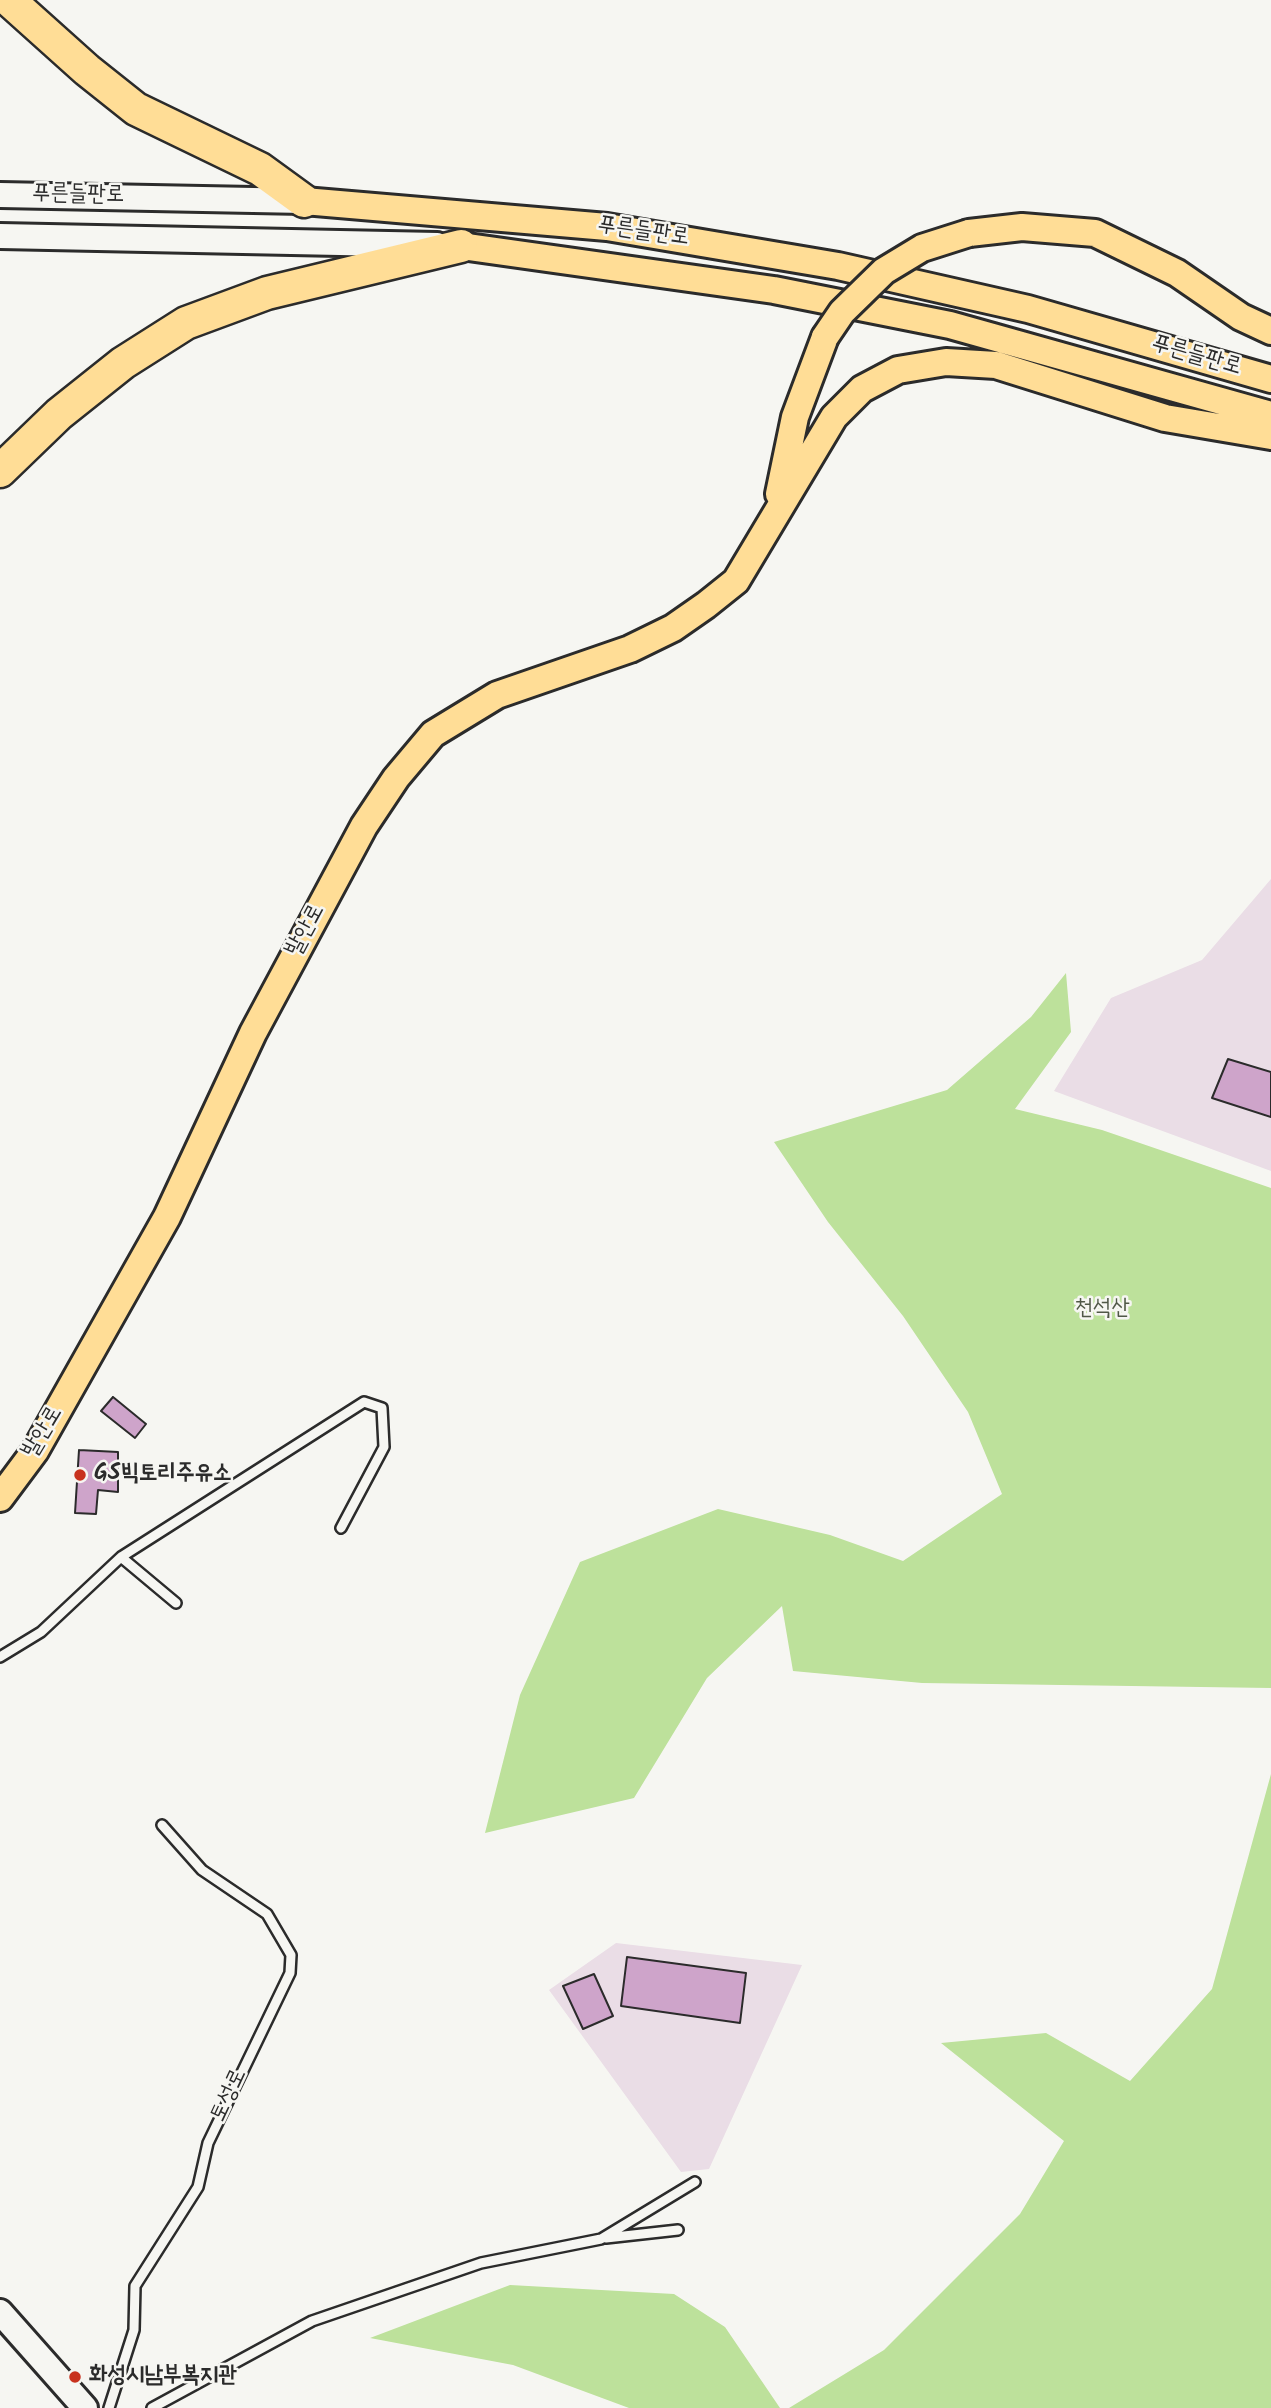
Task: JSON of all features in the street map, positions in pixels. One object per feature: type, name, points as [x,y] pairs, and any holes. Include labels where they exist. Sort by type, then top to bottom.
[{"type":"highway","points":[[9,0],[136,109],[261,169],[304,201]]},
{"type":"highway","points":[[0,471],[59,414],[123,363],[186,323],[267,293],[461,246]]},
{"type":"main road","name":"푸른들판로","points":[[0,195],[304,201],[607,227],[801,259],[1028,309],[1271,379]]},
{"type":"main road","points":[[772,523],[794,417],[825,337],[842,312],[884,271],[922,248],[969,233],[1022,227],[1095,233],[1177,273],[1241,317],[1271,331]]},
{"type":"main road","name":"푸른들판로","points":[[0,236],[461,246],[774,290],[950,325],[1271,415]]},
{"type":"main road","name":"발안로","points":[[0,1497],[35,1451],[167,1217],[307,929],[364,826],[396,778],[433,734],[496,695],[630,649],[673,628],[736,581],[834,417],[862,389],[898,370],[946,362],[996,365],[1165,418],[1271,436]]},
{"type":"main road","points":[[0,2312],[85,2408]]},
{"type":"lane","points":[[0,1657],[41,1632],[121,1557],[364,1402],[382,1408],[384,1447],[341,1528]]},
{"type":"lane","points":[[121,1557],[176,1604]]},
{"type":"lane","name":"토성로","points":[[109,2408],[134,2330],[135,2286],[198,2188],[208,2143],[290,1973],[291,1955],[267,1914],[202,1870],[162,1825]]},
{"type":"lane","points":[[601,2239],[695,2182]]},
{"type":"lane","points":[[152,2408],[312,2321],[481,2263],[601,2239],[678,2230]]},
{"type":"shaded area","points":[[1271,879],[1271,1171],[1054,1091],[1111,998],[1202,960]]},
{"type":"shaded area","points":[[616,1943],[802,1965],[709,2169],[681,2172],[549,1990]]},
{"type":"green space","name":"천석산","points":[[1066,973],[1071,1032],[1015,1109],[1102,1130],[1271,1188],[1271,1688],[922,1683],[793,1671],[782,1606],[707,1678],[634,1798],[485,1833],[520,1695],[580,1562],[718,1509],[830,1535],[903,1561],[1002,1494],[968,1412],[903,1316],[828,1222],[774,1142],[947,1090],[1031,1017]]},
{"type":"green space","points":[[1271,1774],[1271,2408],[789,2408],[884,2350],[1020,2214],[1064,2141],[941,2043],[1046,2033],[1130,2081],[1212,1989]]},
{"type":"green space","points":[[510,2285],[674,2294],[725,2327],[780,2408],[629,2408],[513,2365],[370,2338]]},
{"type":"building","points":[[1228,1059],[1271,1072],[1271,1117],[1212,1098]]},
{"type":"building","points":[[113,1397],[146,1424],[135,1438],[101,1411]]},
{"type":"building","points":[[79,1450],[118,1452],[118,1492],[98,1490],[96,1514],[75,1513]]},
{"type":"building","points":[[627,1957],[746,1973],[740,2023],[621,2006]]},
{"type":"building","points":[[594,1974],[613,2016],[583,2029],[563,1986]]},
{"type":"place","name":"GS빅토리주유소","points":[[80,1475]]},
{"type":"place","name":"화성시남부복지관","points":[[75,2377]]}]
